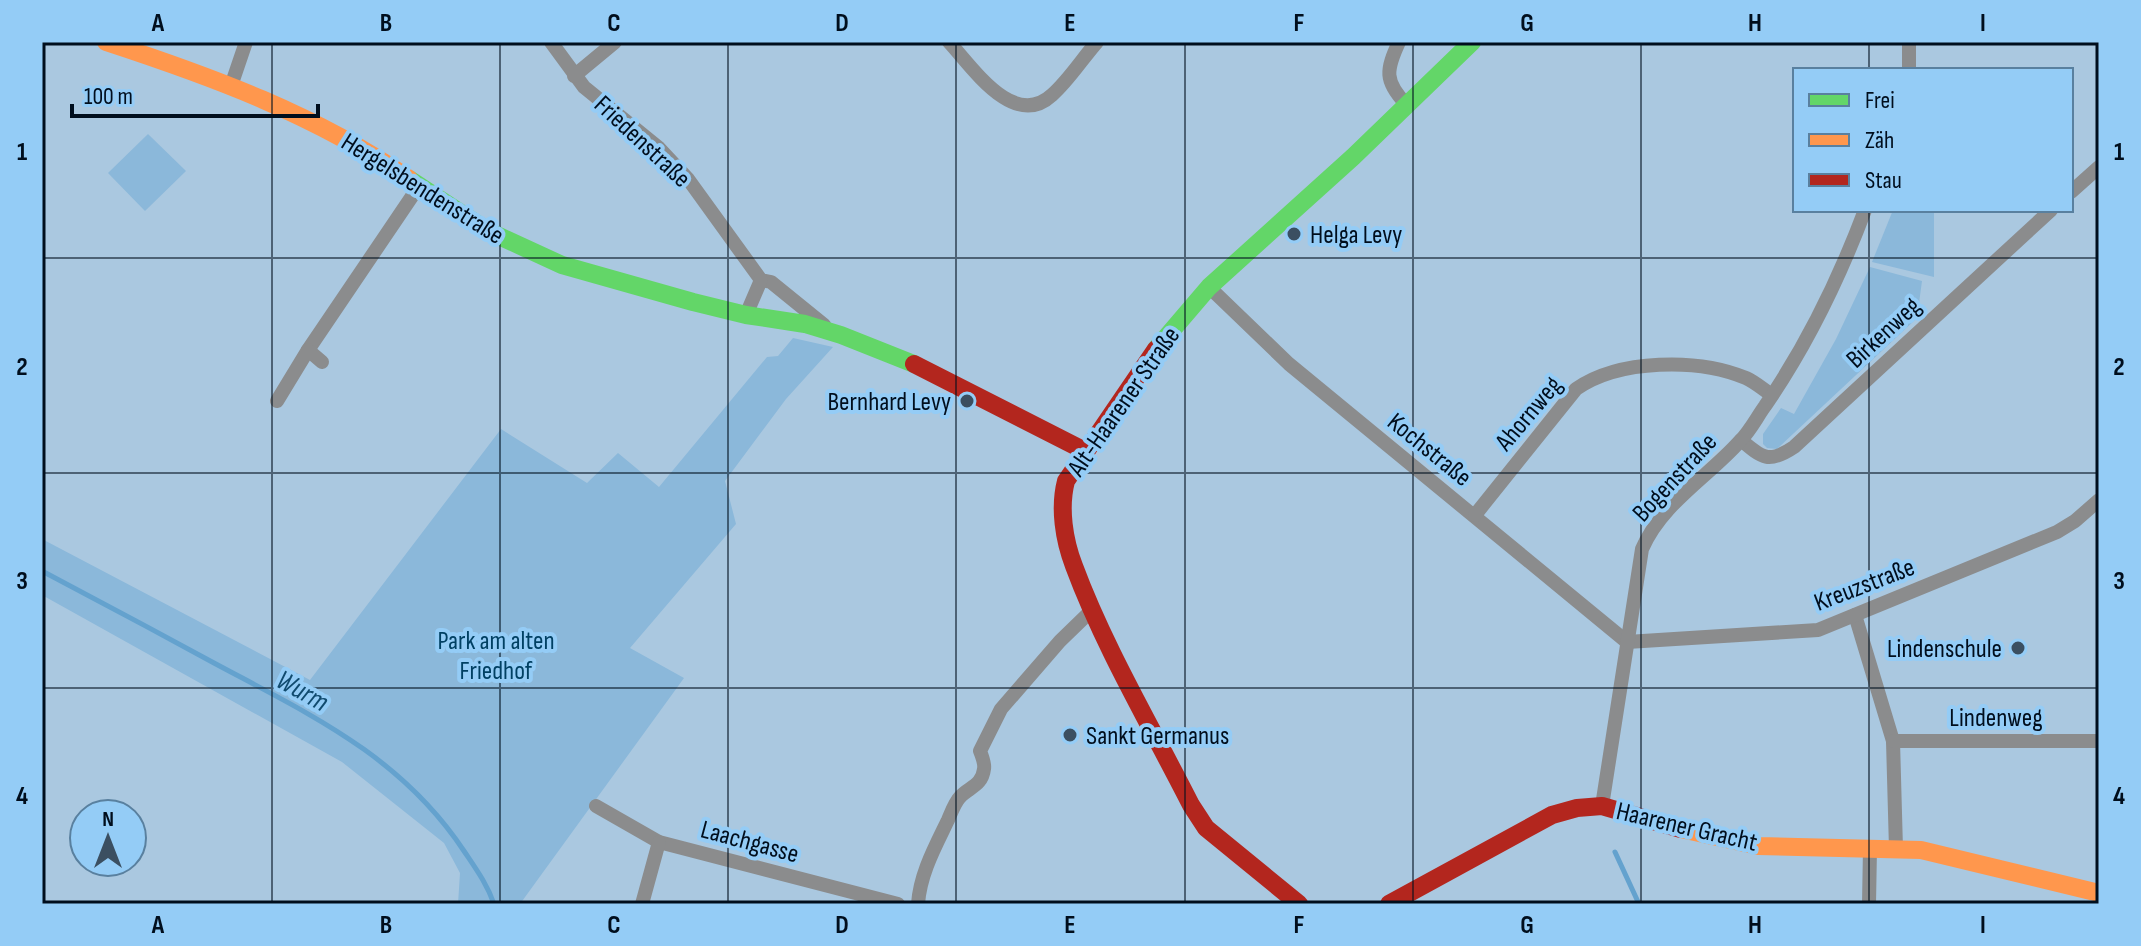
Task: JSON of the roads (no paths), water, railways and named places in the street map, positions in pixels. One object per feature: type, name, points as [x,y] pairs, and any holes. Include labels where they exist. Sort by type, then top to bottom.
[{"type":"main road","name":"Hergelsbendenstraße","points":[[106,42],[300,113],[356,144],[487,232],[535,255],[578,271],[746,315]]},
{"type":"main road","name":"Alt-Haarener Straße","points":[[1299,904],[1206,828],[1191,805],[1092,610],[1073,564],[1062,512],[1062,496],[1066,481],[1085,451],[1161,342],[1209,287],[1472,42]]},
{"type":"main road","name":"Friedenstraße","points":[[746,315],[794,321],[838,335],[979,395],[1085,451]]},
{"type":"main road","name":"Haarener Gracht","points":[[1389,904],[1552,815],[1577,808],[1602,806],[1705,836],[1758,846],[1921,850],[2099,893]]},
{"type":"street","points":[[231,86],[246,42]]},
{"type":"street","name":"Friedenstraße","points":[[551,42],[574,76],[659,148],[688,179],[761,280],[771,282],[801,309],[838,335]]},
{"type":"street","points":[[574,76],[615,42]]},
{"type":"street","points":[[949,42],[1005,100],[1018,106],[1034,105],[1051,97],[1097,42]]},
{"type":"street","points":[[1399,42],[1390,60],[1389,81],[1406,104]]},
{"type":"street","points":[[1909,42],[1909,68]]},
{"type":"street","points":[[2073,190],[2099,167]]},
{"type":"street","points":[[277,401],[419,186]]},
{"type":"street","name":"Bogenstraße","points":[[1602,806],[1642,549],[1650,531],[1741,440],[1772,395],[1828,298],[1864,212]]},
{"type":"street","name":"Birkenweg","points":[[1741,440],[1762,457],[1780,457],[1794,447],[2049,212]]},
{"type":"street","points":[[746,315],[761,280]]},
{"type":"street","name":"Kochstraße","points":[[1209,287],[1289,364],[1627,642]]},
{"type":"street","points":[[308,350],[322,362]]},
{"type":"street","name":"Ahornweg","points":[[1475,515],[1576,389],[1597,376],[1657,365],[1706,367],[1746,379],[1772,395]]},
{"type":"street","name":"Kreuzstraße","points":[[1627,642],[1818,630],[2057,532],[2099,500]]},
{"type":"street","points":[[918,904],[926,867],[959,797],[977,786],[985,768],[980,751],[1001,709],[1060,641],[1092,610]]},
{"type":"street","points":[[1855,615],[1893,741],[1896,849]]},
{"type":"street","name":"Lindenweg","points":[[1893,741],[2099,741]]},
{"type":"street","name":"Laachgasse","points":[[596,806],[659,842],[898,904]]},
{"type":"street","points":[[642,904],[659,842]]},
{"type":"street","points":[[1869,904],[1870,848]]},
{"type":"waterway","name":"Wurm","points":[[42,571],[319,720],[383,763],[439,818],[477,870],[494,904]]},
{"type":"waterway","points":[[1615,852],[1639,904]]},
{"type":"place","name":"Helga Levy","points":[[1294,234]]},
{"type":"place","name":"Bernhard Levy","points":[[967,401]]},
{"type":"place","name":"Lindenschule","points":[[2018,648]]},
{"type":"place","name":"Sankt Germanus","points":[[1070,735]]},
{"type":"park label","name":"Park am alten Friedhof","points":[[496,655]]}]
